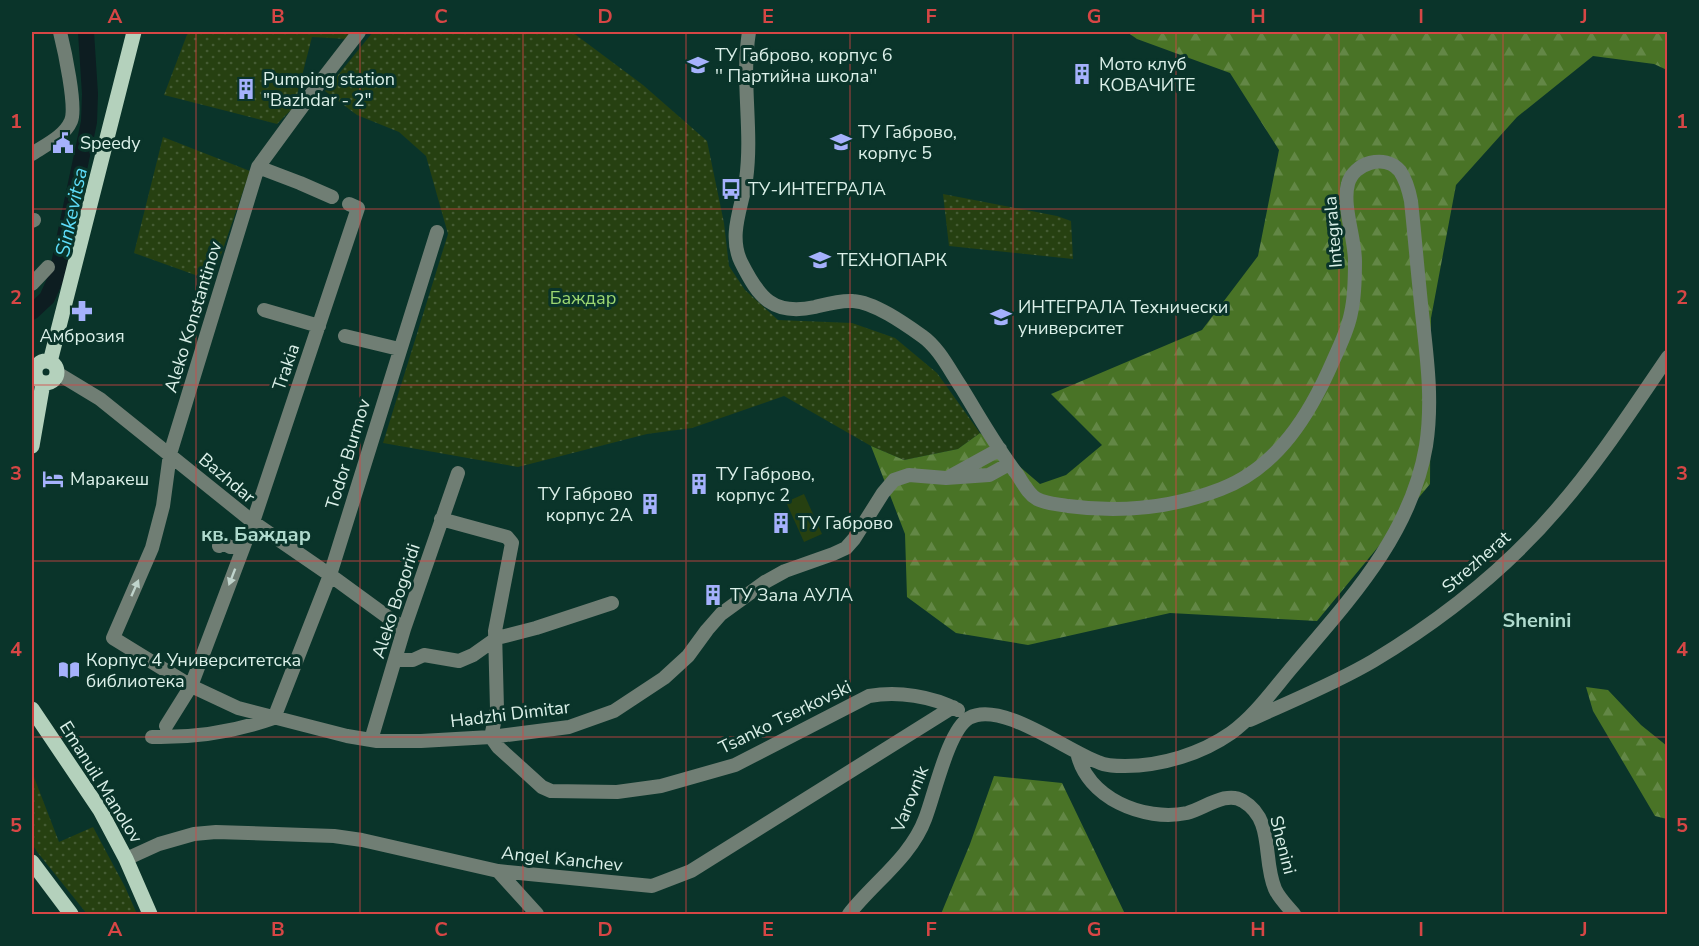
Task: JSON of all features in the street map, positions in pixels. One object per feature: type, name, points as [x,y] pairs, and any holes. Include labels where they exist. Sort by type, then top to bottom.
[{"type":"main road","points":[[32,446],[37,375],[40,363],[54,367],[134,32]]},
{"type":"main road","name":"Emanuil Manolov","points":[[32,709],[90,794],[126,859],[148,913]]},
{"type":"main road","points":[[32,862],[71,915]]},
{"type":"street","points":[[32,154],[61,134],[67,128],[73,114],[60,32]]},
{"type":"street","name":"Aleko Konstantinov","points":[[112,638],[155,538],[163,506],[170,454],[258,167],[359,32]]},
{"type":"street","points":[[748,32],[745,98],[749,133],[748,153],[746,182],[736,222],[735,240],[738,256],[751,279],[766,299],[784,309],[798,310],[834,302],[857,301],[910,328],[933,344],[1009,464]]},
{"type":"street","name":"Integrala","points":[[1009,464],[1032,496],[1038,499],[1076,507],[1121,510],[1152,507],[1187,499],[1220,489],[1252,474],[1287,440],[1313,404],[1344,335],[1354,300],[1355,258],[1349,214],[1348,182],[1352,174],[1362,165],[1382,163],[1394,166],[1404,179],[1411,201],[1428,357],[1430,390],[1426,445],[1418,482],[1389,544],[1359,589],[1245,722]]},
{"type":"street","points":[[258,167],[332,197]]},
{"type":"street","name":"Trakia","points":[[166,726],[191,686],[252,522],[358,208],[349,204]]},
{"type":"street","name":"Todor Burmov","points":[[274,718],[330,575],[437,232]]},
{"type":"street","points":[[32,284],[48,267]]},
{"type":"street","points":[[264,310],[319,326]]},
{"type":"street","points":[[345,336],[399,349]]},
{"type":"street","name":"Strezherat","points":[[1245,722],[1323,687],[1373,661],[1437,618],[1479,586],[1529,539],[1577,485],[1668,357]]},
{"type":"street","name":"Bazhdar","points":[[54,367],[100,399],[252,522],[404,629]]},
{"type":"street","points":[[946,478],[1000,449]]},
{"type":"street","name":"Hadzhi Dimitar","points":[[112,638],[191,686],[238,708],[371,740],[421,741],[491,737],[569,727],[614,711],[675,670],[715,620],[750,592],[785,571],[846,548],[894,480],[909,475],[946,478],[989,476],[1009,464]]},
{"type":"street","name":"Aleko Bogoridi","points":[[371,740],[404,629],[458,473]]},
{"type":"street","points":[[441,519],[507,537],[512,543],[496,627],[497,709],[491,737]]},
{"type":"street","points":[[219,546],[221,542],[230,547],[243,547]]},
{"type":"street","points":[[396,660],[413,660],[424,656],[459,661],[473,655],[497,638],[537,628],[612,603]]},
{"type":"street","name":"Tsanko Tserkovski","points":[[491,737],[498,747],[542,787],[551,791],[617,792],[661,786],[735,765],[869,696],[882,694],[933,700],[971,717]]},
{"type":"street","name":"Angel Kanchev","points":[[126,859],[159,844],[207,832],[322,835],[362,840],[498,871],[652,886],[691,872],[953,707]]},
{"type":"street","points":[[971,717],[986,714],[1008,719],[1107,765],[1148,765],[1165,762],[1202,748],[1229,734],[1245,722]]},
{"type":"street","name":"Varovnik","points":[[849,915],[919,835],[947,756],[960,728],[971,717]]},
{"type":"street","points":[[152,737],[184,738],[215,734],[274,718]]},
{"type":"street","name":"Shenini","points":[[1077,752],[1080,765],[1092,781],[1114,801],[1129,808],[1179,814],[1228,798],[1240,799],[1251,806],[1259,815],[1264,828],[1275,889],[1294,915]]},
{"type":"street","points":[[498,871],[537,915]]},
{"type":"green space","points":[[188,32],[351,32],[347,39],[312,37],[294,107],[277,124],[164,95]]},
{"type":"green space","name":"Баждар","points":[[373,32],[572,32],[643,85],[707,141],[724,223],[729,266],[745,290],[778,320],[852,323],[895,338],[937,373],[980,433],[958,449],[904,460],[871,446],[784,396],[692,428],[647,434],[518,467],[383,443],[448,234],[426,156],[399,132],[357,115],[325,91]]},
{"type":"green space","points":[[1127,32],[1667,32],[1667,70],[1654,64],[1593,56],[1517,117],[1456,185],[1431,318],[1430,484],[1317,621],[1170,613],[1028,645],[956,633],[907,597],[905,534],[871,446],[904,460],[958,449],[980,433],[1040,484],[1066,475],[1102,445],[1051,394],[1202,330],[1258,256],[1279,150],[1230,73],[1137,39]]},
{"type":"green space","points":[[163,137],[250,171],[212,281],[134,253]]},
{"type":"green space","points":[[943,194],[1057,216],[1071,221],[1073,259],[949,246]]},
{"type":"green space","points":[[804,494],[822,534],[804,542],[786,502]]},
{"type":"green space","points":[[1586,687],[1608,690],[1641,725],[1667,746],[1667,819],[1655,816],[1593,711]]},
{"type":"green space","points":[[32,772],[59,842],[93,827],[137,914],[87,914],[38,853],[32,844]]},
{"type":"green space","points":[[994,776],[1062,783],[1125,914],[941,914],[970,844]]},
{"type":"waterway","name":"Sinkevitsa","points":[[32,312],[47,298],[56,278],[89,122],[90,94],[86,32]]},
{"type":"place","name":"ТУ Габрово, корпус 6 '' Партийна школа''","points":[[698,65]]},
{"type":"place","name":"Мото клуб КОВАЧИТЕ","points":[[1082,74]]},
{"type":"place","name":"Pumping station \"Bazhdar - 2\"","points":[[246,89]]},
{"type":"place","name":"ТУ Габрово, корпус 5","points":[[841,142]]},
{"type":"place","name":"Speedy","points":[[63,143]]},
{"type":"place","name":"ТУ-ИНТЕГРАЛА","points":[[731,189]]},
{"type":"place","name":"ТЕХНОПАРК","points":[[820,260]]},
{"type":"place","name":"Амброзия","points":[[82,311]]},
{"type":"place","name":"ИНТЕГРАЛА Технически университет","points":[[1001,317]]},
{"type":"place","name":"Маракеш","points":[[53,479]]},
{"type":"place","name":"ТУ Габрово, корпус 2","points":[[699,484]]},
{"type":"place","name":"ТУ Габрово корпус 2А","points":[[650,504]]},
{"type":"place","name":"ТУ Габрово","points":[[781,523]]},
{"type":"place","name":"ТУ Зала АУЛА","points":[[713,595]]},
{"type":"place","name":"Корпус 4 Университетска библиотека","points":[[69,670]]},
{"type":"district","name":"кв. Баждар","points":[[256,534]]},
{"type":"district","name":"Shenini","points":[[1537,620]]}]
